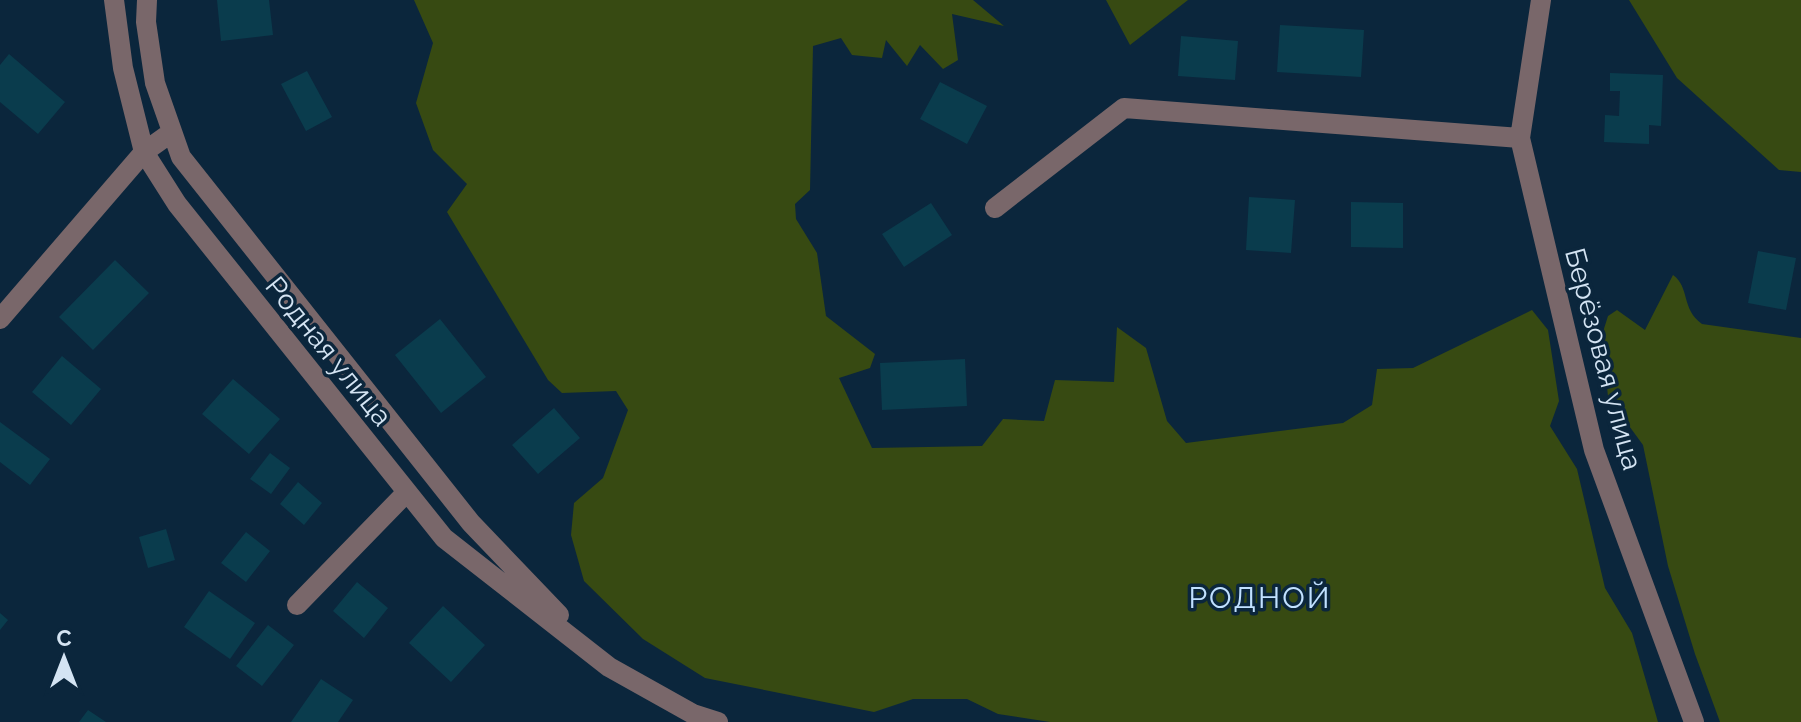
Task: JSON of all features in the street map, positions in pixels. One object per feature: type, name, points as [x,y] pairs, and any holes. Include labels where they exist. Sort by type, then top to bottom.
[{"type":"street","name":"Родная улица","points":[[114,0],[123,68],[144,152],[177,204],[444,538],[609,667],[693,714],[718,722]]},
{"type":"street","name":"Родная улица","points":[[147,0],[146,22],[155,83],[181,157],[471,523],[609,667]]},
{"type":"street","name":"Берёзовая улица","points":[[1541,0],[1520,138],[1594,450],[1694,722]]},
{"type":"street","points":[[995,208],[1124,108],[1520,138]]},
{"type":"street","points":[[0,319],[144,152],[172,132]]},
{"type":"street","points":[[297,605],[407,492]]},
{"type":"green space","points":[[414,0],[973,0],[1004,26],[952,14],[958,60],[943,69],[920,45],[907,66],[886,40],[882,58],[852,55],[841,38],[813,46],[810,190],[795,204],[796,219],[817,253],[826,316],[875,354],[870,368],[839,378],[872,448],[982,446],[1003,419],[1044,421],[1055,380],[1114,382],[1117,327],[1146,348],[1167,421],[1186,443],[1343,423],[1372,405],[1377,369],[1413,368],[1532,310],[1548,330],[1559,401],[1550,426],[1577,469],[1605,588],[1632,633],[1658,722],[1050,722],[998,714],[967,699],[913,699],[874,712],[705,678],[643,639],[584,581],[571,535],[574,503],[603,478],[628,410],[616,391],[562,393],[548,380],[447,212],[467,184],[433,150],[416,103],[433,43]]},
{"type":"green space","points":[[1106,0],[1188,0],[1130,45]]},
{"type":"green space","points":[[1629,0],[1801,0],[1801,172],[1779,170],[1677,78]]},
{"type":"green space","points":[[1673,275],[1682,286],[1691,312],[1702,324],[1801,338],[1801,722],[1720,722],[1668,566],[1643,445],[1608,397],[1602,335],[1608,316],[1617,310],[1645,330]]},
{"type":"building","points":[[217,0],[269,0],[273,35],[221,41]]},
{"type":"building","points":[[1280,25],[1364,30],[1361,77],[1277,72]]},
{"type":"building","points":[[1181,36],[1238,41],[1235,80],[1178,76]]},
{"type":"building","points":[[9,54],[65,102],[38,134],[0,102],[0,65]]},
{"type":"building","points":[[307,71],[332,117],[306,131],[281,84]]},
{"type":"building","points":[[1610,73],[1663,75],[1661,126],[1649,125],[1649,144],[1604,142],[1605,115],[1619,116],[1620,91],[1610,91]]},
{"type":"building","points":[[940,82],[987,106],[967,144],[920,119]]},
{"type":"building","points":[[1249,197],[1295,200],[1291,253],[1246,250]]},
{"type":"building","points":[[1351,202],[1403,203],[1403,248],[1351,247]]},
{"type":"building","points":[[931,203],[952,235],[904,267],[882,234]]},
{"type":"building","points":[[1758,251],[1796,258],[1786,310],[1748,303]]},
{"type":"building","points":[[115,260],[149,293],[93,350],[59,317]]},
{"type":"building","points":[[440,319],[486,377],[441,413],[395,355]]},
{"type":"building","points":[[62,356],[101,389],[71,425],[32,392]]},
{"type":"building","points":[[965,359],[967,406],[882,410],[880,363]]},
{"type":"building","points":[[233,379],[280,419],[249,454],[202,414]]},
{"type":"building","points":[[554,408],[580,438],[538,474],[512,445]]},
{"type":"building","points":[[0,422],[50,459],[30,485],[0,462]]},
{"type":"building","points":[[270,453],[290,468],[271,494],[250,479]]},
{"type":"building","points":[[298,482],[322,503],[304,525],[280,504]]},
{"type":"building","points":[[166,529],[175,560],[148,568],[139,537]]},
{"type":"building","points":[[246,532],[270,551],[246,582],[221,563]]},
{"type":"building","points":[[357,582],[388,608],[364,638],[333,611]]},
{"type":"building","points":[[209,591],[255,623],[230,659],[184,627]]},
{"type":"building","points":[[443,606],[485,645],[451,682],[409,643]]},
{"type":"building","points":[[0,613],[8,620],[0,630]]},
{"type":"building","points":[[268,625],[294,645],[262,686],[236,666]]},
{"type":"building","points":[[321,679],[353,700],[338,722],[291,722]]},
{"type":"building","points":[[88,710],[106,722],[79,722]]},
{"type":"district","name":"РОДНОЙ","points":[[1260,598]]}]
